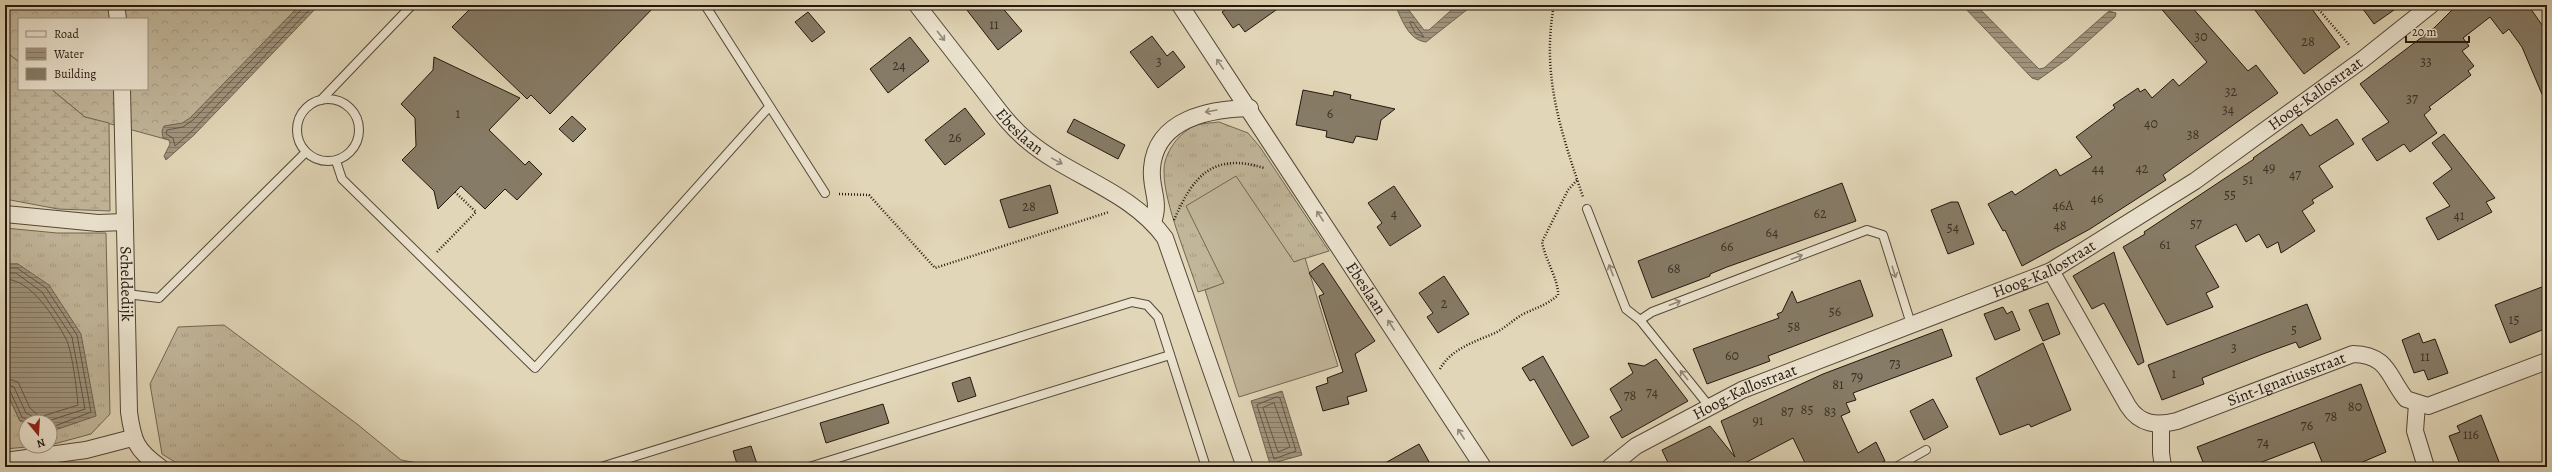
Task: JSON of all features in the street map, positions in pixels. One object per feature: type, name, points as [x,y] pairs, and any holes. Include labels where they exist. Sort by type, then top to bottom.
[{"type":"street","points":[[116,5],[118,18]]},
{"type":"street","name":"Ebeslaan","points":[[917,5],[1006,119],[1027,141],[1052,159],[1132,205],[1153,222],[1165,238],[1245,467]]},
{"type":"street","name":"Ebeslaan","points":[[1180,5],[1250,108],[1483,467]]},
{"type":"street","name":"Hoog-Kallostraat","points":[[1616,465],[1636,446],[1709,406],[1742,390],[1911,324],[1978,301],[2052,271],[2196,181],[2362,60],[2431,5]]},
{"type":"street","name":"Scheldedijk","points":[[122,90],[129,412],[132,438]]},
{"type":"street","points":[[1153,222],[1158,208],[1153,189],[1152,166],[1160,144],[1174,126],[1203,113],[1226,109],[1250,108]]},
{"type":"street","points":[[5,214],[98,223],[125,222]]},
{"type":"street","points":[[2052,271],[2133,414],[2143,420],[2161,425],[2160,453],[2163,467]]},
{"type":"street","name":"Sint-Ignatiusstraat","points":[[2161,425],[2353,354],[2371,357],[2380,362],[2388,369],[2406,399],[2417,404]]},
{"type":"street","points":[[2426,467],[2415,431],[2417,404],[2428,406],[2440,403],[2547,361]]},
{"type":"street","points":[[5,461],[86,450],[132,438],[147,458],[160,467]]},
{"type":"lane","points":[[321,100],[332,100],[342,103],[351,109],[357,118],[359,128],[353,149],[336,161],[325,161],[306,152],[298,136],[299,122],[305,110],[321,100],[412,5]]},
{"type":"lane","points":[[704,5],[825,193]]},
{"type":"lane","points":[[336,161],[342,179],[535,368],[769,107]]},
{"type":"lane","points":[[127,294],[159,298],[306,152]]},
{"type":"lane","points":[[1587,209],[1626,309],[1640,320],[1709,406]]},
{"type":"lane","points":[[1640,320],[1652,312],[1867,230],[1883,235],[1911,324]]},
{"type":"lane","points":[[601,467],[1132,302],[1147,305],[1158,317],[1206,467]]},
{"type":"lane","points":[[808,467],[1170,355]]},
{"type":"lane","points":[[1896,467],[1926,450]]},
{"type":"path","points":[[1554,5],[1550,30],[1551,86],[1560,133],[1587,209]]},
{"type":"path","points":[[2315,5],[2362,60]]},
{"type":"path","points":[[1165,238],[1194,182],[1206,171],[1225,164],[1242,163],[1268,169]]},
{"type":"path","points":[[1428,384],[1446,358],[1467,345],[1496,332],[1523,314],[1548,304],[1558,295],[1559,286],[1548,266],[1542,242],[1568,190],[1577,180]]},
{"type":"path","points":[[427,261],[476,212],[455,192]]},
{"type":"path","points":[[825,193],[869,195],[935,268],[1132,205]]},
{"type":"green space","points":[[5,5],[314,5],[176,142],[85,117],[52,90],[148,90],[148,18],[18,18],[18,61],[5,51]]},
{"type":"green space","points":[[5,51],[18,61],[18,90],[52,90],[85,117],[109,123],[110,211],[58,209],[5,199]]},
{"type":"green space","points":[[1219,122],[1248,133],[1260,147],[1329,251],[1198,292],[1172,215],[1165,185],[1164,165],[1170,150],[1179,137],[1185,132],[1197,125]]},
{"type":"green space","points":[[1236,176],[1294,262],[1305,258],[1338,366],[1239,397],[1205,290],[1224,283],[1186,206]]},
{"type":"green space","points":[[5,228],[57,233],[106,233],[110,414],[91,434],[58,443],[58,414],[51,414],[18,264],[5,264]]},
{"type":"green space","points":[[224,325],[357,424],[401,460],[441,467],[183,467],[162,454],[150,384],[178,327]]},
{"type":"green space","points":[[5,389],[18,417],[18,448],[5,449]]},
{"type":"water","points":[[300,5],[319,5],[194,135],[166,160],[164,156],[170,144],[169,140],[163,138],[162,131],[164,126],[182,123],[190,118]]},
{"type":"water","points":[[1395,5],[1405,5],[1424,30],[1429,30],[1457,5],[1473,5],[1426,42],[1410,33]]},
{"type":"water","points":[[1962,5],[1976,5],[2039,69],[2044,68],[2109,11],[2116,13],[2115,17],[2069,58],[2038,80],[2032,78]]},
{"type":"water","points":[[5,264],[18,264],[49,285],[81,334],[96,416],[58,429],[58,414],[18,414],[18,417],[5,389]]},
{"type":"water","points":[[1282,391],[1302,455],[1270,464],[1251,401]]},
{"type":"building","points":[[474,5],[656,5],[550,114],[531,95],[527,99],[452,27]]},
{"type":"building","points":[[963,5],[1000,5],[1022,31],[998,50]]},
{"type":"building","points":[[1232,5],[1283,5],[1245,32],[1239,24],[1233,28],[1222,12]]},
{"type":"building","points":[[2158,5],[2190,5],[2248,71],[2256,65],[2278,93],[2163,175],[2166,180],[2090,229],[2022,266],[2005,230],[2003,231],[1988,204],[2012,191],[2015,195],[2056,169],[2060,176],[2092,157],[2076,137],[2115,108],[2113,105],[2138,88],[2140,92],[2145,89],[2152,98],[2173,79],[2179,86],[2207,62]]},
{"type":"building","points":[[2251,5],[2309,5],[2340,47],[2304,74]]},
{"type":"building","points":[[2360,5],[2401,5],[2374,24]]},
{"type":"building","points":[[2457,5],[2528,5],[2547,32],[2547,106],[2522,47],[2509,29],[2503,34],[2490,17],[2463,38],[2469,46],[2462,51],[2474,66],[2468,71],[2471,75],[2429,107],[2431,109],[2424,115],[2437,133],[2410,152],[2404,144],[2377,161],[2362,139],[2389,122],[2360,84],[2434,28]]},
{"type":"building","points":[[808,12],[825,32],[812,42],[795,22]]},
{"type":"building","points":[[1152,36],[1167,56],[1173,51],[1185,67],[1158,88],[1130,52]]},
{"type":"building","points":[[910,37],[929,61],[888,93],[870,69]]},
{"type":"building","points":[[434,57],[520,98],[489,130],[525,165],[529,161],[542,174],[517,200],[505,189],[485,209],[461,186],[438,209],[434,191],[402,160],[416,146],[415,118],[401,104],[433,70]]},
{"type":"building","points":[[1303,90],[1333,96],[1334,91],[1351,95],[1350,99],[1395,109],[1381,120],[1377,140],[1356,136],[1353,143],[1326,137],[1327,131],[1296,125]]},
{"type":"building","points":[[965,108],[985,134],[945,165],[925,140]]},
{"type":"building","points":[[572,116],[586,129],[573,142],[559,129]]},
{"type":"building","points":[[1074,119],[1125,145],[1118,159],[1067,132]]},
{"type":"building","points":[[2337,119],[2354,144],[2319,166],[2333,187],[2312,200],[2314,203],[2302,211],[2315,231],[2281,253],[2278,242],[2267,248],[2259,234],[2246,242],[2236,224],[2195,246],[2219,287],[2206,293],[2213,307],[2167,325],[2123,247],[2145,234],[2144,232],[2254,159],[2253,158],[2302,124],[2310,136]]},
{"type":"building","points":[[2444,134],[2495,198],[2486,202],[2492,212],[2438,240],[2426,218],[2450,206],[2433,183],[2452,169],[2432,143]]},
{"type":"building","points":[[1842,183],[1856,221],[1727,267],[1710,274],[1710,276],[1652,298],[1638,261]]},
{"type":"building","points":[[1050,185],[1058,213],[1009,228],[1000,200]]},
{"type":"building","points":[[1394,186],[1421,226],[1390,246],[1377,227],[1382,223],[1368,203]]},
{"type":"building","points":[[1951,202],[1958,202],[1974,244],[1948,254],[1931,210]]},
{"type":"building","points":[[2114,252],[2144,362],[2138,365],[2104,303],[2092,309],[2073,276]]},
{"type":"building","points":[[1323,263],[1375,341],[1355,354],[1367,391],[1347,397],[1349,404],[1323,411],[1316,387],[1328,383],[1327,378],[1343,372],[1319,296],[1324,294],[1309,273]]},
{"type":"building","points":[[1444,276],[1469,314],[1438,333],[1427,317],[1433,313],[1419,293]]},
{"type":"building","points":[[1860,280],[1873,316],[1768,356],[1770,361],[1707,384],[1693,349],[1779,318],[1777,314],[1782,312],[1792,291],[1797,303]]},
{"type":"building","points":[[2547,285],[2547,328],[2510,343],[2495,305]]},
{"type":"building","points":[[2048,303],[2060,334],[2043,341],[2029,310]]},
{"type":"building","points":[[2307,304],[2321,339],[2299,348],[2296,342],[2263,354],[2202,378],[2204,384],[2162,400],[2148,365]]},
{"type":"building","points":[[2003,307],[2007,314],[2012,311],[2020,330],[1995,340],[1984,314]]},
{"type":"building","points":[[1942,329],[1952,356],[1853,393],[1856,400],[1846,403],[1850,412],[1841,416],[1858,453],[1876,442],[1885,461],[1874,467],[1807,467],[1793,438],[1741,465],[1743,467],[1670,467],[1662,450],[1710,426],[1735,457],[1721,421],[1823,374]]},
{"type":"building","points":[[2419,333],[2423,343],[2435,339],[2448,373],[2428,380],[2424,370],[2414,373],[2402,340]]},
{"type":"building","points":[[2043,343],[2071,410],[2031,427],[2029,424],[2000,435],[1976,378]]},
{"type":"building","points":[[1543,356],[1589,437],[1572,446],[1534,379],[1530,381],[1522,368]]},
{"type":"building","points":[[1656,359],[1688,401],[1622,438],[1610,417],[1622,410],[1610,389],[1633,373],[1628,363],[1644,366]]},
{"type":"building","points":[[970,377],[976,396],[958,402],[952,383]]},
{"type":"building","points":[[2361,384],[2386,452],[2351,467],[2324,467],[2314,442],[2249,467],[2205,467],[2197,447]]},
{"type":"building","points":[[1933,399],[1948,427],[1924,440],[1910,411]]},
{"type":"building","points":[[883,404],[889,423],[826,443],[820,423]]},
{"type":"building","points":[[2481,415],[2501,467],[2461,467],[2449,436],[2460,432],[2457,426]]},
{"type":"building","points":[[1419,444],[1432,467],[1378,467]]},
{"type":"building","points":[[751,446],[758,467],[738,467],[733,451]]}]
